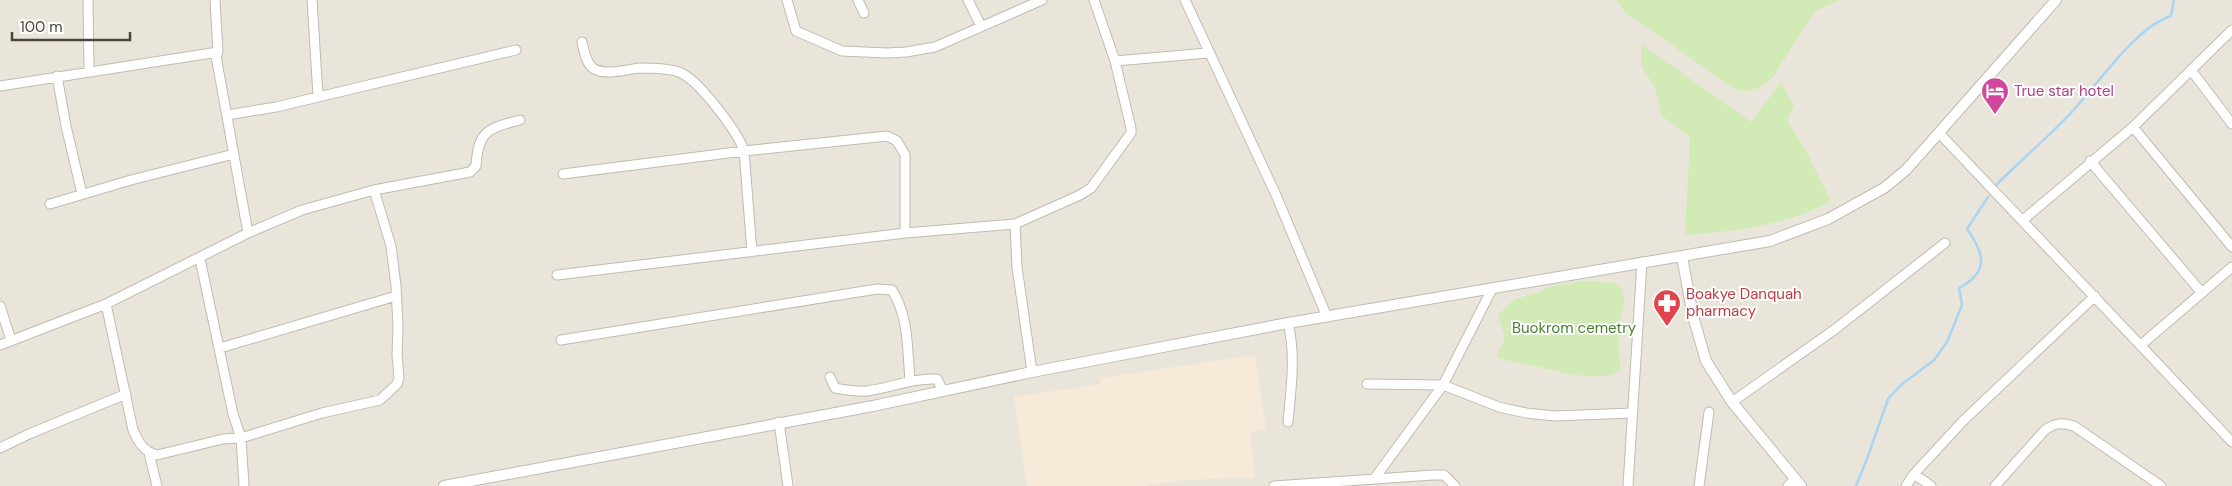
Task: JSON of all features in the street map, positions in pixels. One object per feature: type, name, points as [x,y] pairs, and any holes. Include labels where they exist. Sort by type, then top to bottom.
[{"type":"street","points":[[88,0],[89,71]]},
{"type":"street","points":[[215,0],[218,52],[216,56],[248,234]]},
{"type":"street","points":[[312,0],[318,96]]},
{"type":"street","points":[[787,0],[796,31],[842,51],[887,53],[935,47],[1042,0]]},
{"type":"street","points":[[858,0],[864,13]]},
{"type":"street","points":[[968,0],[981,26]]},
{"type":"street","points":[[557,275],[905,234],[1015,224],[1080,195],[1091,188],[1130,133],[1131,128],[1116,61],[1094,0]]},
{"type":"street","points":[[1185,0],[1208,53],[1276,195],[1327,316]]},
{"type":"street","points":[[444,486],[779,422],[873,406],[1032,372],[1288,323],[1492,290],[1642,262],[1682,257],[1770,241],[1822,222],[1884,188],[1906,170],[1940,134],[2056,0]]},
{"type":"street","points":[[2023,220],[2090,161],[2133,127],[2232,30]]},
{"type":"street","points":[[582,42],[589,64],[594,69],[605,72],[640,68],[664,69],[678,72],[699,86],[735,131],[744,151],[752,252]]},
{"type":"street","points":[[227,115],[516,50]]},
{"type":"street","points":[[0,86],[218,52]]},
{"type":"street","points":[[1116,61],[1208,53]]},
{"type":"street","points":[[2191,70],[2232,124]]},
{"type":"street","points":[[57,76],[66,126],[82,194]]},
{"type":"street","points":[[0,344],[106,304],[248,234],[302,210],[374,190],[470,172],[476,166],[477,149],[487,130],[494,126],[520,120]]},
{"type":"street","points":[[2133,127],[2232,248]]},
{"type":"street","points":[[1940,134],[2232,442]]},
{"type":"street","points":[[563,174],[744,151],[887,136],[897,141],[905,155],[905,234]]},
{"type":"street","points":[[50,204],[131,180],[234,154]]},
{"type":"street","points":[[2090,161],[2202,293]]},
{"type":"street","points":[[106,304],[134,430],[141,446],[157,455],[223,439],[241,438],[322,413],[380,400],[389,394],[399,378],[396,296],[391,246],[374,190]]},
{"type":"street","points":[[1015,224],[1017,267],[1032,372]]},
{"type":"street","points":[[1732,402],[1827,335],[1945,244]]},
{"type":"street","points":[[1682,257],[1693,316],[1706,361],[1732,402],[1795,484]]},
{"type":"street","points":[[200,258],[233,414],[241,438],[244,486]]},
{"type":"street","points":[[1628,486],[1642,262]]},
{"type":"street","points":[[2141,345],[2232,267]]},
{"type":"street","points":[[561,340],[868,290],[892,290],[900,303],[905,318],[910,380]]},
{"type":"street","points":[[1374,479],[1443,385],[1492,290]]},
{"type":"street","points":[[220,348],[396,296]]},
{"type":"street","points":[[1906,486],[1914,474],[1963,421],[2095,296]]},
{"type":"street","points":[[0,306],[11,340]]},
{"type":"street","points":[[1288,323],[1292,339],[1293,373],[1288,422]]},
{"type":"street","points":[[830,377],[835,388],[852,391],[868,390],[910,380],[937,379],[943,391]]},
{"type":"street","points":[[1367,384],[1443,385],[1499,406],[1526,413],[1555,416],[1632,413]]},
{"type":"street","points":[[868,390],[873,406]]},
{"type":"street","points":[[0,448],[126,394]]},
{"type":"street","points":[[1699,486],[1708,412]]},
{"type":"street","points":[[779,422],[788,486]]},
{"type":"street","points":[[1995,486],[2045,430],[2052,425],[2061,423],[2074,426],[2150,483],[2161,486]]},
{"type":"street","points":[[149,452],[157,486]]},
{"type":"street","points":[[1914,474],[1931,486]]},
{"type":"street","points":[[1274,486],[1338,484],[1374,479],[1444,475],[1455,486]]},
{"type":"shaded area","points":[[0,0],[2232,0],[2232,486],[0,486]]},
{"type":"shaded area","points":[[1255,355],[1266,429],[1250,432],[1255,477],[1185,480],[1143,486],[1027,486],[1014,397],[1101,384],[1100,378]]},
{"type":"green space","points":[[1616,0],[1841,0],[1815,11],[1773,77],[1759,88],[1747,91],[1735,89],[1626,13]]},
{"type":"green space","points":[[1641,44],[1751,122],[1781,82],[1794,106],[1787,120],[1804,147],[1831,201],[1778,222],[1722,232],[1685,235],[1690,137],[1662,116],[1655,87],[1641,66]]},
{"type":"green space","name":"Buokrom cemetry","points":[[1583,281],[1614,283],[1622,289],[1624,303],[1619,324],[1621,369],[1612,374],[1601,376],[1575,375],[1496,357],[1504,339],[1498,315],[1513,300],[1551,286]]},
{"type":"waterway","points":[[1994,187],[2069,115],[2130,45],[2157,22],[2171,16],[2174,0]]},
{"type":"waterway","points":[[1856,486],[1888,399],[1901,385],[1934,360],[1947,342],[1962,305],[1959,288],[1975,276],[1981,262],[1978,247],[1967,229],[1988,197]]},
{"type":"place","name":"True star hotel","points":[[1995,115]]},
{"type":"place","name":"Boakye Danquah pharmacy","points":[[1667,327]]}]
